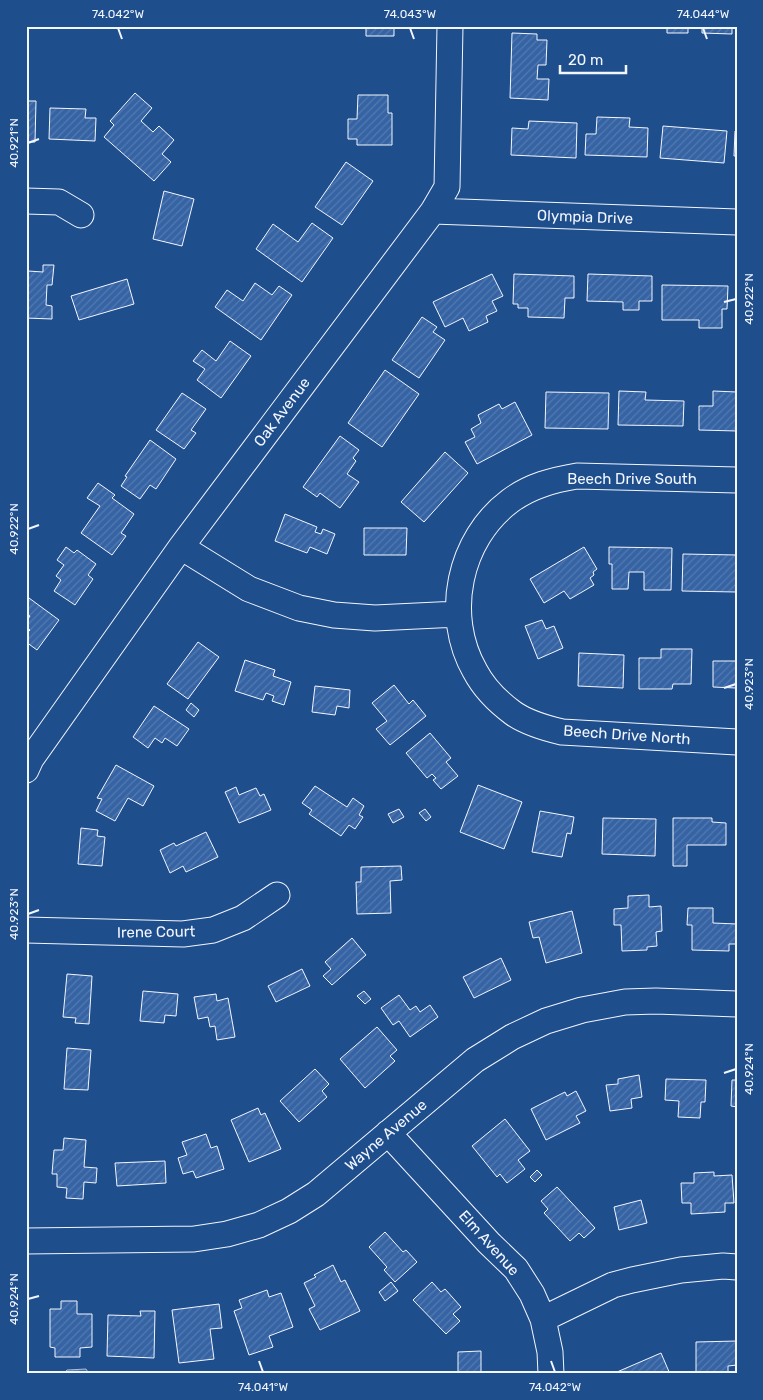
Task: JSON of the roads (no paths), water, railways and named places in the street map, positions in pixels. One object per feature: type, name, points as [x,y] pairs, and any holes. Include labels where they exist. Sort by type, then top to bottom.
[{"type":"street","name":"Oak Avenue","points":[[26,770],[31,760],[181,547],[433,211],[448,187],[450,26]]},
{"type":"street","points":[[26,201],[59,202],[81,215]]},
{"type":"street","name":"Olympia Drive","points":[[433,211],[737,222]]},
{"type":"street","name":"Beech Drive South","points":[[458,614],[459,590],[464,566],[475,541],[492,518],[510,501],[530,490],[552,480],[577,476],[737,480]]},
{"type":"street","points":[[181,547],[249,589],[299,608],[334,615],[375,618],[458,614]]},
{"type":"street","name":"Beech Drive North","points":[[458,614],[464,648],[475,672],[491,694],[514,714],[537,725],[562,732],[737,742]]},
{"type":"street","name":"Irene Court","points":[[26,930],[183,934],[213,930],[243,918],[277,895]]},
{"type":"street","name":"Wayne Avenue","points":[[26,1241],[194,1239],[227,1234],[251,1227],[289,1211],[316,1194],[475,1060],[512,1037],[546,1021],[582,1010],[625,1002],[656,1001],[737,1004]]},
{"type":"street","name":"Elm Avenue","points":[[388,1133],[516,1270],[532,1294],[543,1319],[550,1352],[551,1374]]},
{"type":"street","points":[[543,1319],[613,1285],[681,1270],[723,1266],[737,1267]]},
{"type":"water","points":[[86,1369],[89,1374],[63,1374],[67,1370]]}]
